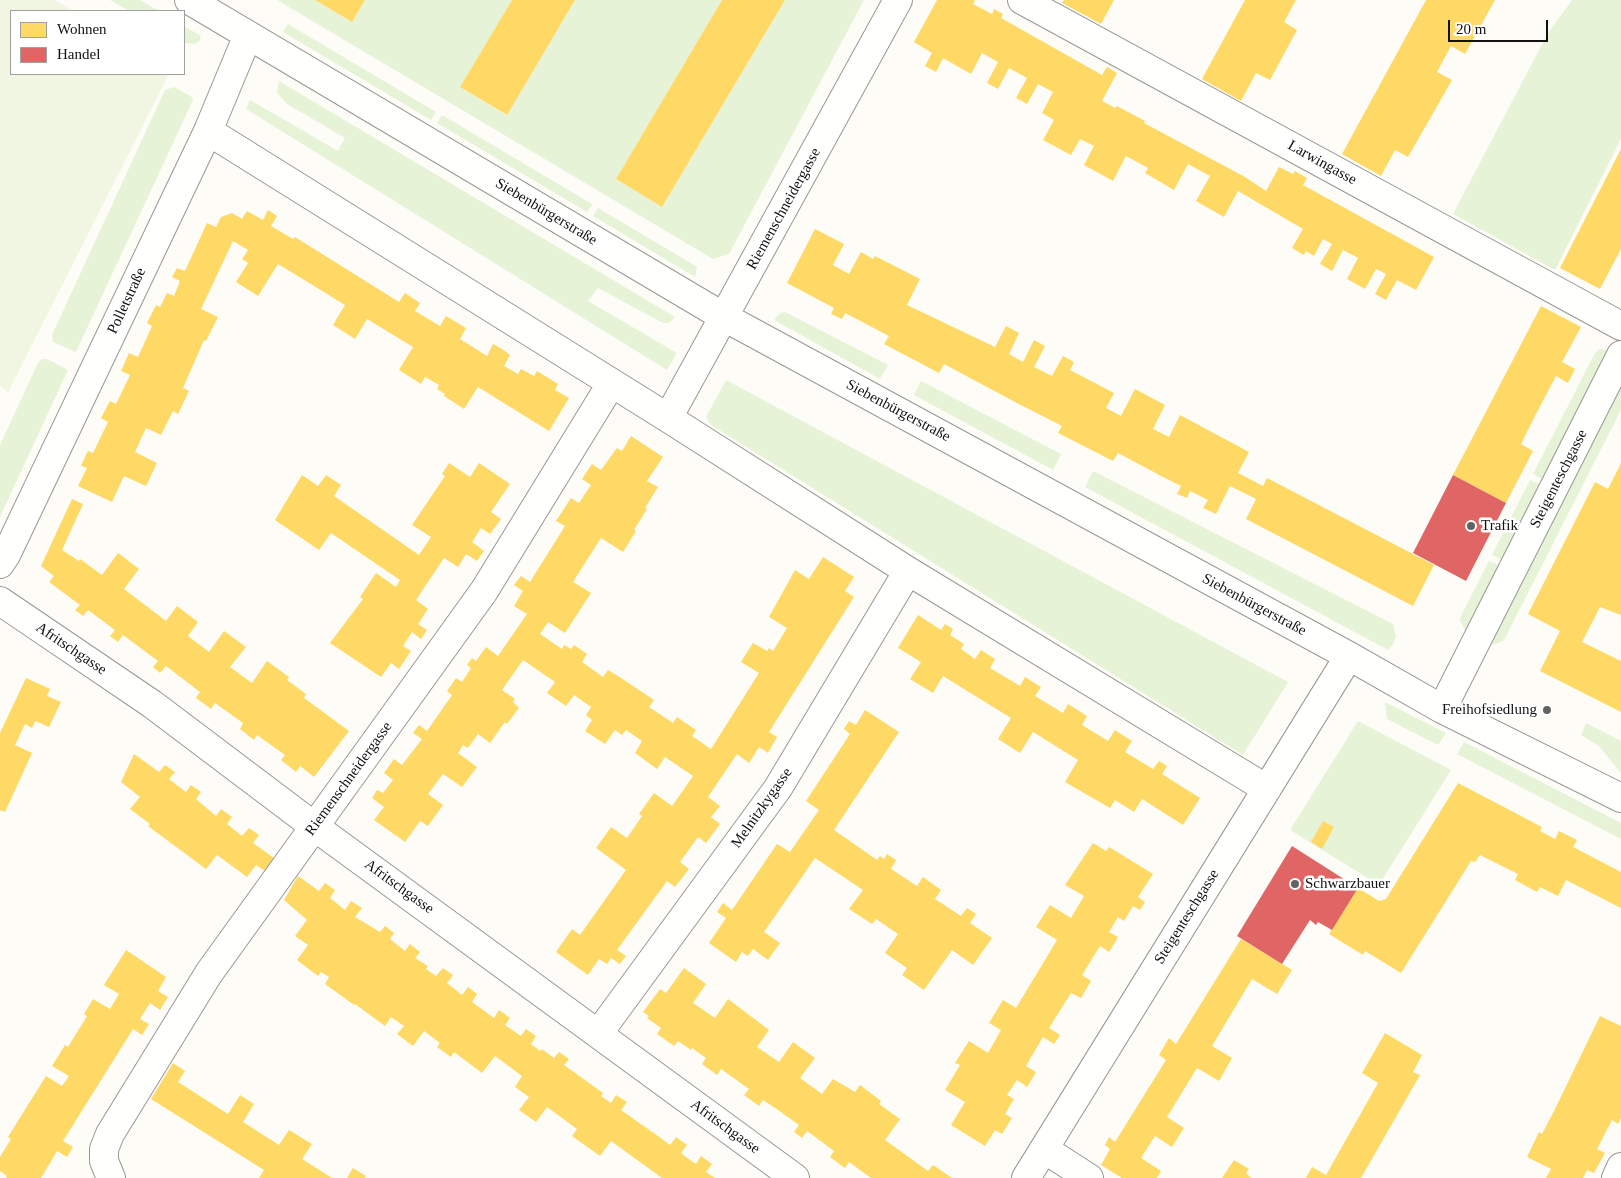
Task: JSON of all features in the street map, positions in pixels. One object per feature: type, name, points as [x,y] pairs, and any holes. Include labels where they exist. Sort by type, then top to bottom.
[{"type":"street","name":"Siebenbürgerstraße","points":[[189,0],[724,317],[1349,656],[1442,709],[1621,798]]},
{"type":"street","name":"Riemenschneidergasse","points":[[668,418],[898,0]]},
{"type":"street","name":"Larwingasse","points":[[1022,0],[1621,326]]},
{"type":"street","name":"Polletstraße","points":[[0,564],[208,131],[248,35]]},
{"type":"street","points":[[208,131],[908,570],[1267,789]]},
{"type":"street","name":"Steigenteschgasse","points":[[1442,709],[1621,355]]},
{"type":"street","name":"Riemenschneidergasse","points":[[111,1178],[104,1160],[104,1149],[110,1134],[209,972],[484,591],[611,384]]},
{"type":"street","name":"Melnitzkygasse","points":[[598,1034],[778,788],[908,570]]},
{"type":"street","name":"Afritschgasse","points":[[0,601],[152,704],[314,827],[795,1178]]},
{"type":"street","name":"Steigenteschgasse","points":[[1026,1178],[1349,656]]},
{"type":"street","points":[[1044,1149],[1089,1178]]},
{"type":"street","points":[[1616,1178],[1621,1167]]},
{"type":"green space","points":[[0,0],[54,0],[72,10],[10,10],[10,75],[168,75],[8,392],[0,386]]},
{"type":"green space","points":[[110,0],[140,0],[157,10],[127,10]]},
{"type":"green space","points":[[277,0],[315,0],[352,22],[365,0],[512,0],[460,87],[506,115],[575,0],[722,0],[616,179],[662,207],[785,0],[864,0],[729,254],[713,259]]},
{"type":"green space","points":[[1572,0],[1621,0],[1621,139],[1555,270],[1453,214],[1548,33]]},
{"type":"green space","points":[[288,24],[436,112],[431,120],[283,32]]},
{"type":"green space","points":[[185,27],[201,36],[200,40],[195,44],[185,43]]},
{"type":"green space","points":[[279,81],[675,317],[669,323],[663,323],[598,288],[588,301],[677,353],[667,370],[246,109],[250,100],[338,151],[345,138],[287,104],[277,93]]},
{"type":"green space","points":[[174,87],[192,97],[193,100],[76,352],[53,342],[52,335],[165,90]]},
{"type":"green space","points":[[442,115],[592,205],[587,212],[437,123]]},
{"type":"green space","points":[[598,208],[697,267],[695,277],[593,216]]},
{"type":"green space","points":[[785,312],[888,365],[880,379],[774,320],[780,313]]},
{"type":"green space","points":[[1600,349],[1609,350],[1543,480],[1533,474],[1595,353]]},
{"type":"green space","points":[[42,359],[47,359],[68,370],[0,517],[0,445],[38,363]]},
{"type":"green space","points":[[726,380],[1288,682],[1243,755],[711,425],[706,417]]},
{"type":"green space","points":[[921,381],[1061,454],[1053,470],[914,395]]},
{"type":"green space","points":[[1621,383],[1621,410],[1504,640],[1494,645],[1488,643]]},
{"type":"green space","points":[[1093,471],[1393,624],[1396,637],[1393,644],[1388,650],[1085,487]]},
{"type":"green space","points":[[1530,480],[1541,485],[1502,560],[1492,555]]},
{"type":"green space","points":[[1489,561],[1499,565],[1466,632],[1460,620],[1461,616]]},
{"type":"green space","points":[[1385,702],[1446,733],[1438,745],[1387,719]]},
{"type":"green space","points":[[1358,721],[1451,770],[1379,885],[1290,830]]},
{"type":"green space","points":[[1586,723],[1621,741],[1621,773],[1599,746],[1581,735]]},
{"type":"green space","points":[[1464,742],[1621,823],[1621,839],[1457,754]]},
{"type":"building: Wohnen","points":[[315,0],[365,0],[352,22]]},
{"type":"building: Wohnen","points":[[512,0],[575,0],[507,115],[460,87]]},
{"type":"building: Wohnen","points":[[722,0],[785,0],[662,207],[616,179]]},
{"type":"building: Wohnen","points":[[937,0],[975,0],[973,4],[992,14],[994,9],[1003,14],[1001,18],[1102,75],[1107,67],[1117,73],[1102,101],[1115,108],[1117,106],[1145,121],[1144,123],[1245,177],[1266,191],[1279,167],[1293,174],[1295,171],[1307,178],[1303,185],[1434,257],[1416,290],[1397,280],[1386,300],[1375,294],[1386,274],[1376,269],[1365,289],[1347,279],[1358,258],[1343,250],[1332,271],[1320,264],[1332,244],[1323,239],[1314,256],[1306,251],[1304,255],[1292,248],[1303,229],[1238,191],[1224,217],[1196,201],[1210,176],[1188,164],[1174,190],[1145,173],[1148,168],[1126,156],[1113,181],[1084,165],[1094,146],[1080,139],[1071,155],[1043,140],[1054,120],[1042,113],[1053,92],[1038,84],[1027,104],[1016,98],[1027,78],[1009,68],[998,89],[987,83],[998,62],[982,53],[971,74],[943,58],[936,72],[925,66],[932,53],[914,42]]},
{"type":"building: Wohnen","points":[[1064,0],[1114,0],[1101,24],[1062,3]]},
{"type":"building: Wohnen","points":[[1245,0],[1296,0],[1284,22],[1297,30],[1270,80],[1256,73],[1241,101],[1202,79]]},
{"type":"building: Wohnen","points":[[1426,0],[1495,0],[1465,54],[1451,46],[1437,72],[1452,80],[1408,157],[1395,150],[1381,176],[1342,154]]},
{"type":"building: Wohnen","points":[[1621,149],[1621,249],[1600,289],[1560,268]]},
{"type":"building: Wohnen","points":[[268,210],[277,216],[271,226],[293,239],[295,237],[399,302],[405,293],[420,303],[415,311],[440,326],[446,316],[466,328],[460,339],[487,356],[493,344],[510,355],[504,366],[518,374],[521,369],[534,376],[537,371],[558,384],[555,390],[569,398],[549,431],[478,387],[464,409],[444,396],[445,394],[437,389],[439,385],[425,377],[421,384],[399,370],[413,347],[367,319],[355,339],[333,325],[345,305],[278,264],[258,296],[236,282],[248,263],[242,259],[248,250],[233,241],[201,309],[218,317],[206,341],[204,340],[183,388],[189,391],[178,414],[173,411],[161,435],[146,428],[135,452],[157,463],[146,486],[124,476],[112,502],[78,486],[87,468],[81,466],[85,457],[88,451],[93,453],[108,422],[101,418],[110,401],[116,404],[130,375],[121,371],[129,353],[138,357],[152,326],[147,323],[156,305],[160,307],[167,293],[174,296],[180,281],[172,277],[177,268],[185,271],[207,223],[216,227],[221,217],[232,213],[242,219],[247,211],[263,220]]},
{"type":"building: Wohnen","points":[[815,229],[844,244],[833,265],[849,274],[861,252],[873,259],[875,256],[920,279],[907,305],[995,347],[1006,326],[1019,333],[1009,354],[1023,362],[1034,340],[1045,346],[1034,367],[1052,376],[1063,356],[1074,362],[1070,370],[1114,393],[1106,408],[1121,416],[1135,389],[1165,405],[1153,429],[1169,437],[1180,415],[1249,452],[1238,473],[1263,486],[1267,478],[1434,565],[1413,606],[1246,519],[1256,499],[1230,486],[1216,514],[1203,508],[1208,500],[1190,491],[1187,498],[1177,494],[1181,486],[1118,453],[1113,461],[1058,433],[1062,426],[944,364],[939,373],[884,344],[889,336],[845,313],[842,319],[831,314],[834,308],[787,283]]},
{"type":"building: Wohnen","points":[[1541,306],[1581,327],[1562,362],[1575,369],[1568,383],[1556,376],[1536,414],[1521,444],[1533,451],[1506,503],[1453,475]]},
{"type":"building: Wohnen","points":[[631,436],[663,457],[647,481],[658,487],[623,552],[601,538],[573,582],[591,593],[565,633],[548,622],[540,634],[562,649],[564,645],[571,649],[574,645],[587,654],[582,662],[603,677],[608,670],[654,700],[649,707],[673,723],[677,717],[696,730],[692,736],[711,749],[759,673],[741,662],[753,643],[767,651],[769,648],[773,651],[787,628],[769,617],[795,570],[809,579],[823,557],[854,577],[845,591],[854,597],[769,732],[777,737],[768,753],[759,747],[749,763],[737,754],[708,797],[720,806],[711,817],[720,824],[706,843],[698,837],[680,862],[689,869],[675,887],[667,881],[617,950],[626,956],[620,964],[611,958],[607,964],[599,959],[588,975],[556,952],[572,929],[580,935],[626,870],[596,848],[611,827],[627,838],[642,816],[639,814],[654,793],[672,806],[693,776],[665,757],[657,769],[635,753],[642,741],[626,730],[622,735],[615,730],[605,744],[585,731],[592,720],[586,715],[591,707],[574,695],[566,706],[547,693],[555,682],[523,660],[502,690],[515,699],[513,702],[519,708],[507,724],[505,722],[490,743],[478,734],[468,748],[463,745],[458,753],[477,767],[462,787],[443,774],[428,794],[443,805],[428,826],[420,821],[405,842],[374,820],[384,807],[372,798],[377,790],[383,793],[393,780],[384,773],[394,759],[402,765],[422,739],[413,733],[419,725],[427,731],[452,695],[447,691],[456,678],[462,682],[471,668],[467,665],[472,658],[476,661],[486,647],[498,656],[527,614],[514,606],[523,591],[514,585],[521,576],[530,582],[565,526],[556,521],[571,498],[579,503],[591,485],[582,479],[592,464],[601,470],[617,448],[622,451]]},
{"type":"building: Wohnen","points":[[449,463],[470,477],[479,463],[510,484],[491,512],[501,519],[490,534],[481,528],[472,542],[484,551],[477,561],[466,554],[458,567],[444,558],[416,600],[428,609],[418,624],[427,630],[421,639],[412,632],[403,646],[411,651],[399,669],[391,663],[381,677],[330,643],[363,599],[360,597],[376,573],[396,587],[400,580],[331,533],[319,550],[275,520],[302,475],[318,486],[326,475],[341,485],[334,496],[419,555],[431,537],[412,525],[445,476],[442,474]]},
{"type":"building: Wohnen","points":[[1621,463],[1621,615],[1600,607],[1582,642],[1621,661],[1621,712],[1540,671],[1560,631],[1528,614],[1595,482],[1608,489]]},
{"type":"building: Wohnen","points":[[72,499],[83,504],[62,550],[79,561],[80,559],[102,575],[118,553],[139,569],[124,589],[166,621],[177,606],[198,622],[188,636],[209,652],[224,631],[246,647],[230,667],[252,683],[267,661],[289,677],[287,680],[306,694],[304,698],[349,731],[314,777],[300,766],[296,772],[281,760],[285,755],[257,735],[254,740],[240,729],[243,723],[215,703],[211,709],[196,698],[200,692],[166,666],[160,673],[153,667],[158,661],[123,635],[118,642],[110,636],[115,630],[88,610],[83,616],[75,610],[80,605],[49,582],[54,576],[41,566]]},
{"type":"building: Wohnen","points":[[918,615],[941,630],[945,624],[953,629],[950,635],[964,644],[961,649],[975,659],[981,650],[995,659],[990,668],[1020,686],[1025,677],[1041,687],[1035,696],[1063,713],[1068,704],[1087,716],[1082,725],[1108,741],[1115,730],[1132,741],[1125,752],[1153,769],[1159,761],[1167,766],[1162,774],[1200,798],[1183,825],[1142,799],[1134,812],[1115,800],[1110,808],[1065,782],[1078,760],[1033,732],[1020,753],[998,739],[1011,718],[943,676],[933,693],[910,679],[921,662],[898,648]]},
{"type":"building: Wohnen","points":[[26,678],[50,689],[47,696],[61,702],[49,727],[35,721],[32,728],[25,724],[15,745],[32,753],[5,812],[0,810],[0,733]]},
{"type":"building: Wohnen","points":[[865,710],[899,732],[834,830],[877,860],[880,856],[884,859],[887,854],[896,860],[891,869],[917,886],[923,877],[941,890],[935,899],[961,916],[967,908],[976,914],[970,923],[992,938],[973,965],[952,950],[924,990],[902,975],[907,968],[885,953],[898,934],[876,919],[872,924],[849,909],[863,890],[815,858],[764,932],[780,943],[768,960],[753,949],[748,956],[742,952],[736,962],[709,943],[726,918],[717,912],[723,903],[732,910],[777,844],[790,852],[819,810],[806,801],[850,734],[844,729],[849,721],[856,725]]},
{"type":"building: Wohnen","points":[[134,754],[159,772],[165,765],[175,772],[169,779],[186,792],[191,785],[201,792],[196,799],[216,816],[221,809],[232,817],[227,824],[242,836],[249,828],[259,835],[253,843],[274,858],[265,871],[256,865],[247,877],[217,855],[206,869],[148,826],[150,824],[130,809],[140,797],[121,782]]},
{"type":"building: Wohnen","points":[[1458,783],[1542,827],[1540,831],[1555,839],[1559,831],[1577,840],[1573,847],[1621,872],[1621,908],[1566,880],[1558,896],[1540,887],[1537,892],[1515,880],[1518,874],[1480,855],[1475,862],[1471,861],[1401,973],[1365,951],[1363,955],[1329,934],[1358,888],[1379,901],[1386,899]]},
{"type":"building: Wohnen","points":[[1323,821],[1334,827],[1322,849],[1311,842]]},
{"type":"building: Wohnen","points":[[1093,843],[1106,851],[1109,847],[1153,874],[1138,897],[1145,902],[1140,910],[1133,906],[1124,921],[1118,917],[1109,932],[1118,937],[1114,944],[1109,952],[1100,946],[1082,975],[1091,981],[1081,998],[1071,993],[1049,1028],[1060,1035],[1054,1044],[1043,1037],[1026,1066],[1036,1072],[1027,1087],[1017,1080],[1007,1095],[1014,1099],[1005,1114],[1012,1118],[1002,1134],[995,1130],[985,1146],[951,1125],[965,1102],[945,1090],[960,1065],[955,1063],[969,1041],[988,1053],[1001,1030],[989,1023],[1003,1000],[1016,1008],[1057,940],[1036,927],[1050,905],[1071,918],[1084,896],[1065,885]]},
{"type":"building: Wohnen","points":[[298,876],[319,891],[325,883],[335,890],[330,898],[345,910],[351,901],[362,908],[355,917],[380,932],[385,926],[394,933],[390,939],[405,951],[410,944],[420,952],[415,958],[428,966],[426,969],[436,976],[443,968],[453,975],[447,983],[462,995],[468,987],[477,994],[472,1002],[494,1018],[499,1010],[510,1018],[505,1025],[521,1036],[526,1029],[536,1036],[531,1044],[540,1051],[542,1049],[554,1058],[559,1052],[569,1059],[564,1065],[603,1093],[601,1096],[611,1103],[616,1095],[627,1102],[621,1110],[670,1145],[676,1137],[687,1145],[681,1153],[686,1157],[696,1164],[701,1156],[712,1164],[706,1172],[715,1178],[662,1178],[611,1141],[600,1156],[572,1136],[577,1129],[547,1107],[536,1122],[519,1110],[529,1097],[515,1087],[522,1076],[495,1056],[482,1073],[454,1052],[451,1057],[437,1047],[440,1043],[424,1031],[413,1046],[397,1034],[404,1026],[391,1017],[385,1026],[325,984],[329,977],[321,972],[318,976],[297,960],[308,945],[295,936],[307,920],[284,900]]},
{"type":"building: Wohnen","points":[[1241,939],[1292,970],[1277,994],[1252,979],[1212,1046],[1232,1058],[1219,1081],[1197,1068],[1167,1117],[1184,1128],[1172,1147],[1155,1136],[1141,1158],[1161,1171],[1157,1178],[1122,1178],[1101,1165],[1110,1149],[1105,1145],[1109,1137],[1115,1142],[1166,1060],[1159,1055],[1169,1038],[1176,1044]]},
{"type":"building: Wohnen","points":[[126,950],[166,977],[158,991],[168,997],[160,1010],[150,1003],[140,1019],[149,1024],[142,1035],[133,1029],[63,1141],[73,1147],[67,1157],[57,1151],[41,1178],[6,1178],[7,1176],[0,1171],[0,1157],[11,1139],[8,1137],[46,1076],[62,1086],[69,1076],[52,1066],[65,1045],[68,1047],[87,1016],[84,1014],[93,999],[110,1009],[119,994],[104,985]]},
{"type":"building: Wohnen","points":[[684,968],[706,984],[693,1003],[715,1018],[728,999],[769,1030],[757,1047],[779,1062],[793,1042],[815,1058],[800,1078],[822,1094],[833,1079],[855,1092],[860,1085],[881,1101],[879,1104],[900,1119],[885,1140],[928,1171],[933,1165],[952,1178],[871,1178],[849,1162],[845,1168],[830,1157],[834,1151],[807,1131],[802,1138],[794,1132],[799,1125],[763,1100],[759,1106],[744,1095],[749,1089],[721,1069],[717,1075],[702,1064],[706,1058],[692,1048],[691,1050],[678,1041],[674,1046],[657,1034],[661,1028],[647,1018],[649,1016],[643,1012],[660,989],[666,993]]},
{"type":"building: Wohnen","points":[[1600,1016],[1621,1026],[1621,1118],[1618,1124],[1612,1120],[1597,1149],[1605,1153],[1594,1173],[1587,1170],[1583,1178],[1546,1178],[1551,1169],[1527,1157],[1539,1132],[1542,1134],[1555,1109]]},
{"type":"building: Wohnen","points":[[1385,1033],[1422,1055],[1413,1072],[1420,1075],[1361,1178],[1306,1178],[1312,1167],[1326,1175],[1378,1083],[1362,1073]]},
{"type":"building: Wohnen","points":[[173,1063],[185,1071],[178,1082],[228,1114],[240,1095],[254,1104],[243,1122],[279,1145],[289,1130],[312,1144],[302,1159],[332,1178],[259,1178],[264,1170],[151,1099]]},
{"type":"building: Wohnen","points":[[1234,1160],[1249,1169],[1246,1173],[1251,1178],[1222,1178]]},
{"type":"building: Wohnen","points":[[353,1168],[366,1176],[365,1178],[347,1178]]},
{"type":"building: Handel","points":[[1453,475],[1506,503],[1466,581],[1413,553]]},
{"type":"building: Handel","points":[[1292,846],[1358,888],[1332,930],[1318,922],[1316,925],[1310,920],[1282,964],[1237,936]]},
{"type":"place","name":"Trafik","points":[[1471,526]]},
{"type":"place","name":"Freihofsiedlung","points":[[1547,710]]},
{"type":"place","name":"Schwarzbauer","points":[[1295,884]]}]
